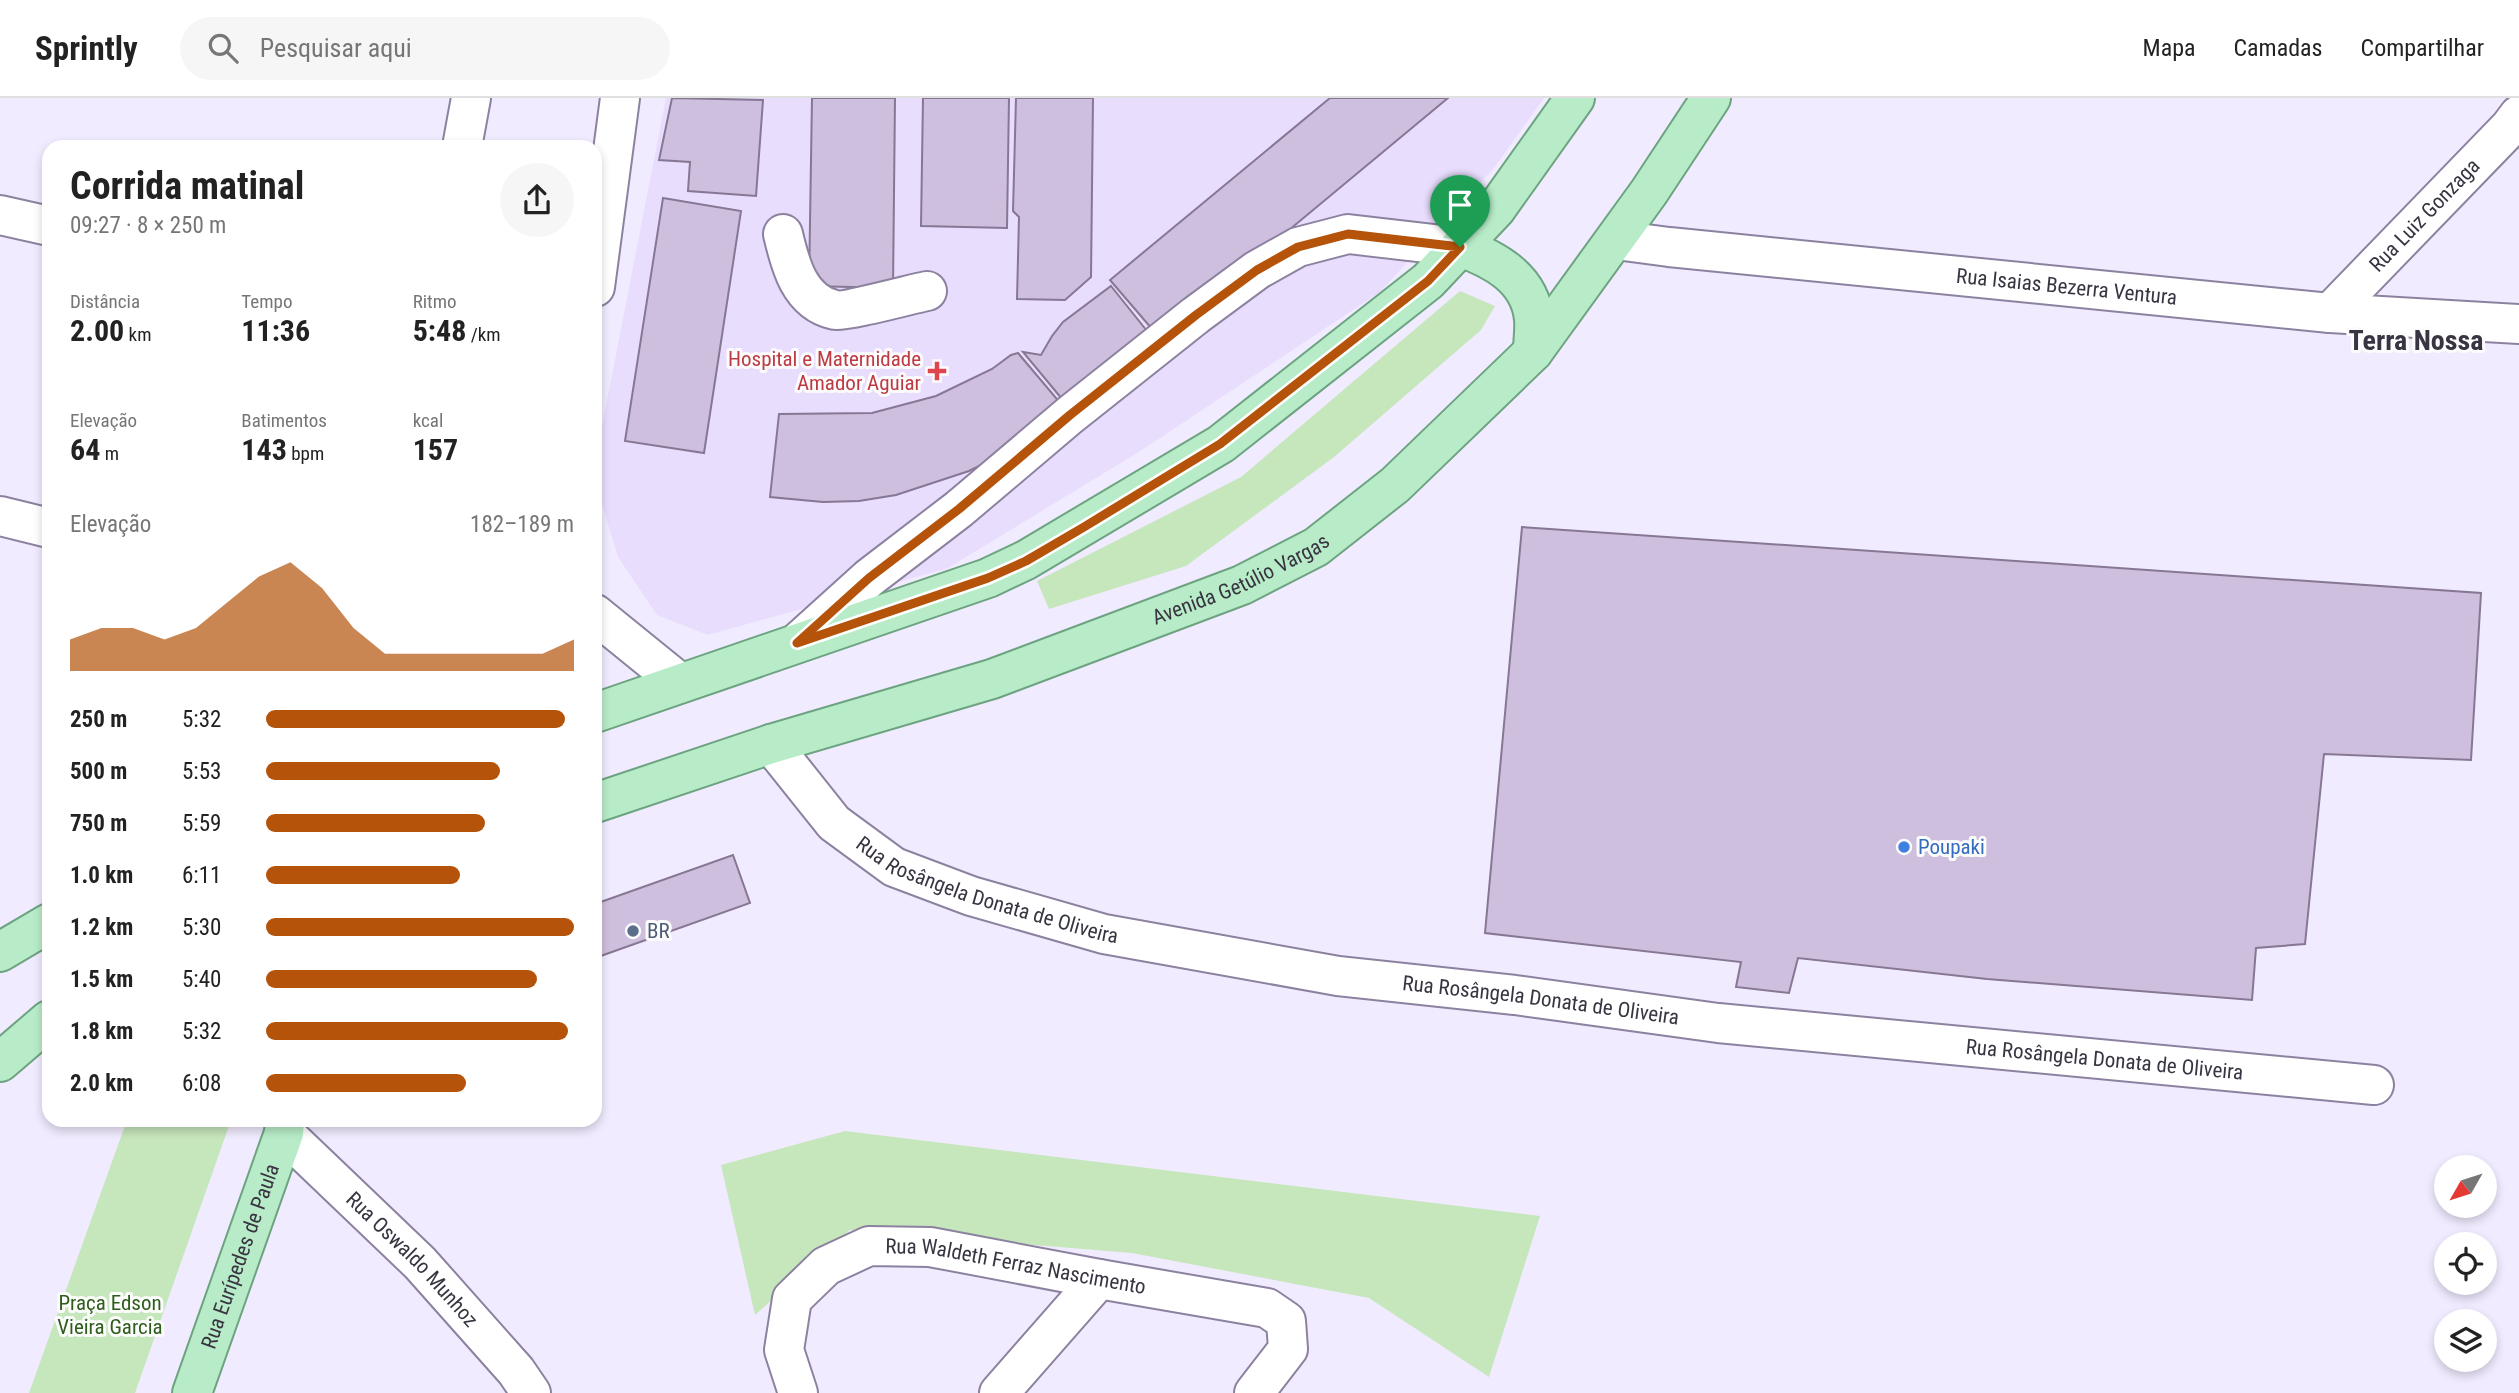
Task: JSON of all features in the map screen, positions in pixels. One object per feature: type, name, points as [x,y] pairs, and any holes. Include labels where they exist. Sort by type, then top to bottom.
[{"type":"main road","points":[[602,711],[988,578],[1026,561],[1220,444],[1428,281],[1496,209],[1575,98]]},
{"type":"main road","name":"Avenida Getúlio Vargas","points":[[602,801],[771,744],[992,679],[1254,579],[1316,547],[1395,485],[1533,352],[1616,240],[1711,98]]},
{"type":"main road","points":[[1460,247],[1489,257],[1512,273],[1528,295],[1534,317],[1533,352]]},
{"type":"main road","points":[[0,952],[42,927]]},
{"type":"main road","points":[[0,1062],[42,1026]]},
{"type":"main road","name":"Rua Eurípedes de Paula","points":[[192,1393],[285,1127]]},
{"type":"street","points":[[463,140],[471,98]]},
{"type":"street","points":[[602,234],[620,98]]},
{"type":"street","name":"Rua Luiz Gonzaga","points":[[2330,313],[2519,115]]},
{"type":"street","points":[[0,215],[42,224]]},
{"type":"street","points":[[783,233],[790,266],[808,297],[837,311],[927,291]]},
{"type":"street","points":[[797,643],[869,578],[959,509],[1175,331],[1257,270],[1298,247],[1348,234],[1460,247]]},
{"type":"street","name":"Rua Isaias Bezerra Ventura","points":[[1616,240],[1682,249],[2330,313],[2519,324]]},
{"type":"street","points":[[0,516],[42,526]]},
{"type":"street","points":[[602,616],[680,683]]},
{"type":"street","name":"Rua Rosângela Donata de Oliveira","points":[[771,744],[834,823],[894,867],[971,896],[1104,934],[1339,976],[1515,995],[1718,1023],[2374,1085]]},
{"type":"street","name":"Rua Oswaldo Munhoz","points":[[285,1127],[420,1263],[516,1371],[531,1393]]},
{"type":"street","name":"Rua Waldeth Ferraz Nascimento","points":[[798,1393],[784,1350],[792,1299],[826,1266],[869,1246],[930,1247],[1267,1308],[1286,1321],[1288,1349],[1254,1393]]},
{"type":"street","points":[[999,1393],[1099,1279]]},
{"type":"shaded area","name":"Hospital e Maternidade Amador Aguiar","points":[[666,98],[1544,98],[1494,168],[1380,292],[1142,450],[948,568],[708,635],[657,615],[618,557],[602,504],[602,426]]},
{"type":"green space","points":[[1460,291],[1495,306],[1481,330],[1334,457],[1186,566],[1049,609],[1037,581],[1241,477]]},
{"type":"green space","name":"Praça Edson Vieira Garcia","points":[[124,1127],[229,1127],[135,1393],[29,1393]]},
{"type":"green space","points":[[845,1131],[1540,1216],[1489,1377],[1369,1298],[1132,1253],[850,1230],[755,1315],[721,1165]]},
{"type":"building","points":[[672,98],[763,100],[756,196],[688,191],[690,162],[659,160]]},
{"type":"building","points":[[812,98],[895,98],[893,288],[809,286]]},
{"type":"building","points":[[923,98],[1009,98],[1007,228],[921,226]]},
{"type":"building","points":[[1016,98],[1093,98],[1091,277],[1065,300],[1017,299],[1019,217],[1013,211]]},
{"type":"building","points":[[1330,98],[1448,98],[1171,328],[1152,329],[1110,280]]},
{"type":"building","points":[[663,198],[741,211],[704,453],[625,441]]},
{"type":"building","points":[[1111,286],[1151,336],[1067,405],[1023,352],[1041,355],[1063,322]]},
{"type":"building","points":[[1018,353],[1067,411],[1011,450],[969,471],[896,495],[859,501],[823,502],[770,497],[779,414],[872,413],[936,396]]},
{"type":"building","name":"Poupaki","points":[[1522,527],[2481,593],[2471,760],[2324,754],[2305,944],[2256,948],[2252,1000],[1987,979],[1798,958],[1789,993],[1736,987],[1741,962],[1485,933]]},
{"type":"building","name":"BR","points":[[733,855],[750,903],[602,956],[602,902]]},
{"type":"place","name":"Hospital e Maternidade Amador Aguiar","points":[[937,371]]},
{"type":"place","name":"Poupaki","points":[[1904,847]]},
{"type":"place","name":"BR","points":[[633,931]]},
{"type":"district","name":"Terra Nossa","points":[[2416,340]]},
{"type":"route","points":[[1348,234],[1460,247],[1428,281],[1220,444],[1084,527],[1026,561],[988,578],[797,643],[869,578],[959,509],[1070,415],[1257,270],[1298,247],[1348,234]]}]
